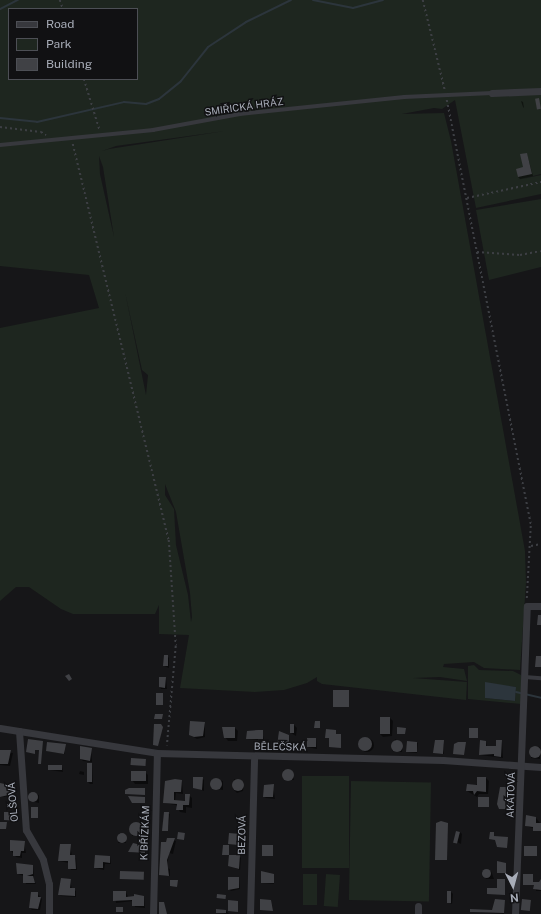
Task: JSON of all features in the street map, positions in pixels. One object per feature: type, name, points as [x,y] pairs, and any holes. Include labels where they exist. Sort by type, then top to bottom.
[{"type":"street","points":[[492,92],[541,91]]},
{"type":"street","points":[[527,606],[541,606]]},
{"type":"street","name":"AKÁTOVÁ","points":[[515,914],[527,606]]},
{"type":"street","name":"BĚLEČSKÁ","points":[[0,728],[167,754],[443,760],[541,767]]},
{"type":"street","name":"OLŠOVÁ","points":[[19,731],[26,830],[43,860],[49,884],[49,914]]},
{"type":"street","name":"K BŘÍZKÁM","points":[[152,914],[157,753]]},
{"type":"street","name":"BEZOVÁ","points":[[250,914],[254,757]]},
{"type":"lane","name":"SMIŘICKÁ HRÁZ","points":[[0,145],[153,130],[240,114],[404,97],[446,96],[492,92]]},
{"type":"lane","points":[[525,677],[541,678]]},
{"type":"path","points":[[423,0],[446,96],[531,526],[527,606]]},
{"type":"path","points":[[84,80],[101,135]]},
{"type":"path","points":[[0,127],[41,132],[52,140]]},
{"type":"path","points":[[71,138],[169,540],[176,646],[167,754]]},
{"type":"path","points":[[466,198],[541,182]]},
{"type":"path","points":[[477,252],[520,255],[541,251]]},
{"type":"path","points":[[530,546],[541,544]]},
{"type":"green space","points":[[0,0],[541,0],[541,174],[517,180],[541,175],[541,194],[476,208],[455,100],[442,109],[434,108],[402,114],[444,113],[451,141],[525,551],[526,583],[520,670],[484,668],[474,662],[444,664],[443,667],[464,669],[467,681],[440,677],[413,678],[467,682],[466,700],[322,684],[317,681],[317,677],[307,683],[284,690],[255,692],[180,688],[189,635],[159,634],[159,605],[155,614],[73,614],[61,609],[29,587],[16,587],[0,601],[0,328],[99,308],[89,275],[0,266]],"holes":[[[225,131],[109,149],[102,151],[116,146]],[[99,156],[103,167],[114,237],[100,174]],[[125,292],[142,370],[148,375],[146,395]],[[165,484],[176,512],[190,593],[191,622],[188,595],[176,545],[174,509],[165,495]]]},
{"type":"green space","points":[[541,199],[541,267],[489,280],[476,210]]},
{"type":"green space","points":[[474,665],[479,670],[513,671],[521,675],[521,704],[468,699],[468,666]],"holes":[[[485,683],[516,687],[515,701],[485,698]]]},
{"type":"green space","points":[[302,776],[349,776],[349,868],[302,868]]},
{"type":"green space","points":[[351,781],[431,782],[429,901],[349,900]]},
{"type":"green space","points":[[303,874],[317,874],[317,905],[303,905]]},
{"type":"green space","points":[[326,874],[340,875],[338,907],[324,906]]},
{"type":"shaded area","points":[[485,682],[516,687],[515,701],[485,698]]},
{"type":"building","points":[[539,98],[541,109],[537,110],[535,99]]},
{"type":"building","points":[[527,153],[532,174],[518,177],[516,169],[523,167],[520,154]]},
{"type":"building","points":[[538,615],[541,615],[541,625],[537,625]]},
{"type":"building","points":[[164,655],[168,655],[168,666],[163,666]]},
{"type":"building","points":[[536,656],[541,656],[541,667],[535,667]]},
{"type":"building","points":[[69,674],[72,679],[69,681],[65,676]]},
{"type":"building","points":[[159,677],[166,677],[165,688],[159,687]]},
{"type":"building","points":[[333,690],[349,690],[349,707],[333,707]]},
{"type":"building","points":[[156,693],[163,693],[163,705],[156,705]]},
{"type":"building","points":[[155,714],[163,714],[162,719],[154,719]]},
{"type":"building","points":[[380,717],[390,717],[390,734],[380,734]]},
{"type":"building","points":[[190,721],[205,722],[203,736],[194,737],[189,735]]},
{"type":"building","points":[[315,721],[320,721],[320,728],[314,728]]},
{"type":"building","points":[[154,724],[161,724],[163,727],[158,746],[153,745]]},
{"type":"building","points":[[290,724],[294,724],[294,733],[290,733]]},
{"type":"building","points":[[222,727],[235,727],[235,738],[224,738]]},
{"type":"building","points":[[397,727],[406,728],[405,734],[397,734]]},
{"type":"building","points":[[469,728],[478,728],[478,738],[469,738]]},
{"type":"building","points":[[326,729],[336,730],[336,734],[341,734],[341,748],[329,747],[329,738],[325,738]]},
{"type":"building","points":[[263,730],[263,739],[246,739],[247,731]]},
{"type":"building","points":[[279,731],[289,735],[289,746],[277,746]]},
{"type":"building","points":[[365,737],[370,739],[372,744],[370,749],[365,751],[360,749],[358,744],[360,739]]},
{"type":"building","points":[[307,738],[316,738],[316,747],[307,747]]},
{"type":"building","points":[[28,739],[43,741],[41,764],[38,764],[39,750],[35,750],[35,754],[26,752]]},
{"type":"building","points":[[399,740],[402,741],[402,751],[395,752],[392,751],[391,744],[392,741]]},
{"type":"building","points":[[435,740],[444,740],[443,754],[433,753]]},
{"type":"building","points":[[480,740],[486,741],[486,746],[496,746],[496,740],[502,740],[501,757],[494,756],[494,754],[479,755]]},
{"type":"building","points":[[407,741],[417,742],[417,752],[406,752]]},
{"type":"building","points":[[47,742],[66,744],[64,754],[46,751]]},
{"type":"building","points":[[458,742],[466,742],[464,755],[453,754],[454,744]]},
{"type":"building","points":[[80,746],[92,748],[90,761],[80,759]]},
{"type":"building","points":[[537,746],[540,747],[540,757],[533,758],[530,757],[529,750],[530,747]]},
{"type":"building","points":[[0,750],[11,750],[8,764],[0,764]]},
{"type":"building","points":[[131,758],[146,759],[145,766],[131,765]]},
{"type":"building","points":[[87,763],[92,763],[92,782],[87,782]]},
{"type":"building","points":[[48,765],[62,765],[62,770],[48,770]]},
{"type":"building","points":[[286,769],[290,769],[294,775],[290,781],[286,781],[282,777],[282,773]]},
{"type":"building","points":[[131,771],[146,771],[146,781],[131,781]]},
{"type":"building","points":[[193,777],[203,777],[202,790],[193,788]]},
{"type":"building","points":[[477,777],[486,777],[486,792],[477,791],[474,795],[473,791],[466,791],[467,784],[477,785]]},
{"type":"building","points":[[214,778],[218,778],[222,784],[218,790],[214,790],[210,786],[210,782]]},
{"type":"building","points":[[175,779],[182,780],[181,792],[174,792],[174,800],[185,801],[185,794],[190,794],[189,805],[183,805],[183,810],[176,810],[177,804],[163,803],[165,781]]},
{"type":"building","points":[[236,779],[240,779],[244,785],[240,791],[236,791],[232,787],[232,783]]},
{"type":"building","points":[[0,783],[14,786],[13,794],[0,797]]},
{"type":"building","points":[[274,784],[273,797],[263,797],[264,785]]},
{"type":"building","points":[[500,787],[510,787],[509,809],[499,809],[497,804]]},
{"type":"building","points":[[129,788],[145,788],[145,795],[125,794],[125,790]]},
{"type":"building","points":[[31,792],[35,792],[37,793],[37,801],[31,802],[28,799],[28,795]]},
{"type":"building","points":[[128,796],[145,797],[145,803],[132,803]]},
{"type":"building","points":[[478,797],[489,797],[489,807],[478,807]]},
{"type":"building","points":[[31,807],[38,807],[38,818],[31,818]]},
{"type":"building","points":[[4,812],[17,812],[16,821],[4,820]]},
{"type":"building","points":[[164,812],[169,812],[168,831],[162,831]]},
{"type":"building","points":[[526,815],[536,817],[536,823],[541,823],[541,831],[533,831],[533,827],[525,826]]},
{"type":"building","points":[[441,821],[448,823],[447,860],[435,860],[436,823]]},
{"type":"building","points":[[0,822],[7,822],[6,829],[0,829]]},
{"type":"building","points":[[136,822],[141,824],[143,829],[141,834],[136,836],[131,834],[129,829],[131,824]]},
{"type":"building","points":[[456,831],[460,832],[457,844],[453,843]]},
{"type":"building","points":[[178,832],[185,833],[184,840],[177,839]]},
{"type":"building","points":[[490,832],[494,832],[494,836],[508,837],[507,848],[497,847],[495,840],[489,839]]},
{"type":"building","points":[[120,833],[124,833],[126,834],[126,842],[120,843],[117,840],[117,836]]},
{"type":"building","points":[[229,833],[240,834],[239,845],[228,844]]},
{"type":"building","points":[[167,838],[175,838],[167,860],[169,876],[159,875],[161,842],[166,842]]},
{"type":"building","points":[[10,840],[25,841],[24,851],[21,851],[20,856],[13,856],[13,851],[10,851]]},
{"type":"building","points":[[133,843],[145,846],[145,853],[128,852]]},
{"type":"building","points":[[60,844],[71,844],[70,855],[75,855],[76,869],[68,869],[68,861],[58,861]]},
{"type":"building","points":[[223,845],[229,845],[229,855],[222,855]]},
{"type":"building","points":[[262,845],[273,845],[273,856],[262,856]]},
{"type":"building","points":[[524,846],[537,846],[537,856],[524,856]]},
{"type":"building","points":[[95,855],[110,856],[110,863],[103,862],[103,868],[94,868]]},
{"type":"building","points":[[229,855],[240,855],[239,869],[228,866]]},
{"type":"building","points":[[497,861],[506,863],[506,873],[497,873]]},
{"type":"building","points":[[16,863],[33,865],[33,874],[27,876],[33,876],[35,883],[23,883],[23,874],[17,874]]},
{"type":"building","points":[[486,868],[491,873],[486,878],[481,873]]},
{"type":"building","points":[[120,871],[144,872],[144,880],[120,879]]},
{"type":"building","points":[[261,871],[274,874],[274,883],[261,883]]},
{"type":"building","points":[[523,874],[533,874],[533,882],[539,882],[541,879],[541,890],[533,889],[534,885],[523,885]]},
{"type":"building","points":[[228,877],[239,877],[239,888],[228,890]]},
{"type":"building","points":[[61,878],[71,879],[70,888],[75,888],[75,896],[58,895]]},
{"type":"building","points":[[497,879],[505,879],[505,895],[487,894],[487,888],[497,888]]},
{"type":"building","points":[[170,880],[178,880],[177,887],[170,886]]},
{"type":"building","points":[[113,891],[126,891],[126,897],[134,896],[134,894],[144,896],[144,906],[132,906],[132,900],[113,901]]},
{"type":"building","points":[[447,891],[451,891],[451,903],[447,903]]},
{"type":"building","points":[[31,892],[38,892],[38,897],[41,897],[38,909],[29,908]]},
{"type":"building","points":[[217,894],[226,895],[226,899],[217,898]]},
{"type":"building","points":[[260,899],[271,900],[273,911],[260,910]]},
{"type":"building","points":[[495,899],[505,900],[504,913],[470,912],[470,909],[492,910]]},
{"type":"building","points":[[522,899],[531,900],[530,911],[521,910]]},
{"type":"building","points":[[228,900],[238,901],[238,912],[228,911]]},
{"type":"building","points":[[159,902],[164,902],[167,914],[159,914]]},
{"type":"building","points":[[116,907],[123,907],[123,912],[116,912]]},
{"type":"building","points":[[216,909],[226,910],[226,913],[216,913]]},
{"type":"waterway","points":[[0,9],[18,0]]},
{"type":"waterway","points":[[0,118],[37,122],[124,102],[146,104],[159,99],[181,81],[208,47],[246,22],[291,0]]},
{"type":"waterway","points":[[313,0],[353,8],[383,0]]},
{"type":"waterway","points":[[516,692],[541,698]]}]
